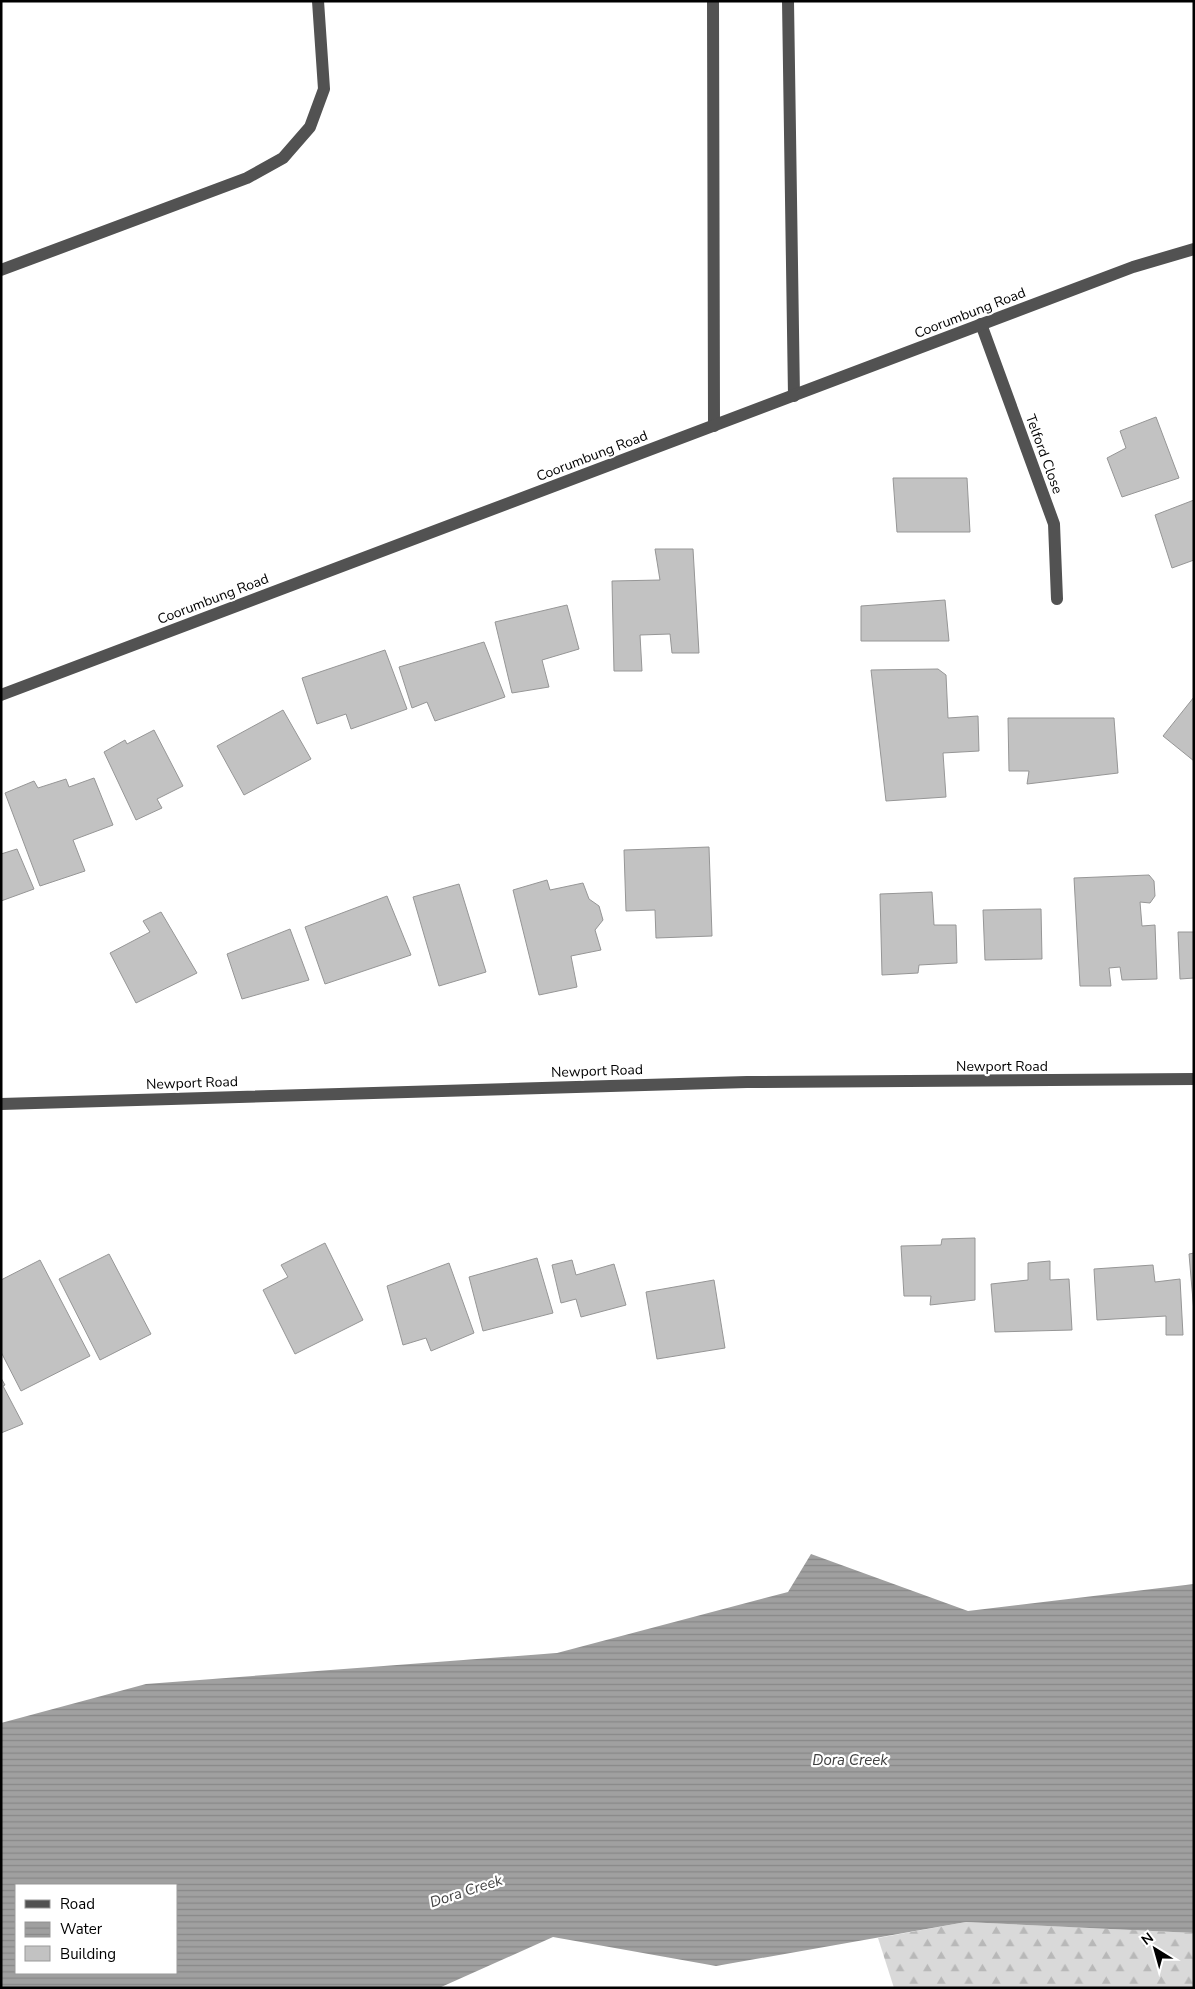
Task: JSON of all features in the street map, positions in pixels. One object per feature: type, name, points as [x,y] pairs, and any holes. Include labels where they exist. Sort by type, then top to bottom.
[{"type":"street","points":[[1,270],[247,178],[283,158],[310,127],[324,89],[318,1]]},
{"type":"street","points":[[713,1],[714,426]]},
{"type":"street","points":[[788,1],[794,396]]},
{"type":"street","name":"Coorumbung Road","points":[[1,695],[1133,267],[1194,248]]},
{"type":"street","name":"Telford Close","points":[[981,324],[1054,524],[1057,599]]},
{"type":"street","name":"Newport Road","points":[[1,1104],[747,1082],[1194,1079]]},
{"type":"green space","points":[[966,1922],[1194,1933],[1194,1988],[894,1988],[878,1938]]},
{"type":"water","name":"Dora Creek","points":[[811,1554],[968,1611],[1194,1584],[1194,1933],[966,1922],[716,1966],[553,1937],[439,1988],[1,1988],[1,1723],[146,1684],[557,1653],[788,1592]]},
{"type":"building","points":[[1156,417],[1179,478],[1122,497],[1107,458],[1126,448],[1120,431]]},
{"type":"building","points":[[893,478],[967,478],[970,532],[897,532]]},
{"type":"building","points":[[1194,500],[1194,560],[1172,568],[1155,515]]},
{"type":"building","points":[[655,549],[693,549],[699,653],[672,653],[670,634],[640,635],[642,671],[614,671],[612,581],[660,580]]},
{"type":"building","points":[[945,600],[949,641],[861,641],[861,606]]},
{"type":"building","points":[[567,605],[579,649],[542,660],[549,687],[512,693],[495,622]]},
{"type":"building","points":[[484,642],[505,697],[435,721],[427,702],[412,708],[399,667]]},
{"type":"building","points":[[385,650],[407,709],[351,729],[346,714],[317,724],[302,678]]},
{"type":"building","points":[[938,669],[946,675],[948,718],[978,716],[979,751],[943,753],[946,797],[886,801],[871,670]]},
{"type":"building","points":[[1194,697],[1194,761],[1163,736]]},
{"type":"building","points":[[283,710],[311,759],[244,795],[217,746]]},
{"type":"building","points":[[1008,718],[1114,718],[1118,773],[1027,784],[1029,771],[1009,771]]},
{"type":"building","points":[[154,730],[183,786],[157,799],[162,808],[136,820],[104,752],[125,740],[127,744]]},
{"type":"building","points":[[94,778],[113,825],[73,840],[85,871],[40,886],[5,793],[34,781],[38,788],[66,779],[69,787]]},
{"type":"building","points":[[709,847],[712,936],[656,938],[655,910],[626,911],[624,850]]},
{"type":"building","points":[[17,849],[34,889],[1,901],[1,854]]},
{"type":"building","points":[[1149,875],[1154,881],[1155,896],[1150,903],[1140,902],[1142,926],[1155,925],[1157,979],[1122,980],[1120,967],[1109,968],[1111,986],[1080,986],[1074,878]]},
{"type":"building","points":[[547,880],[550,890],[583,883],[589,899],[599,906],[603,920],[595,930],[601,950],[571,956],[577,987],[539,995],[513,890]]},
{"type":"building","points":[[459,884],[486,972],[439,986],[413,897]]},
{"type":"building","points":[[932,892],[934,925],[956,925],[957,963],[919,965],[918,973],[882,975],[880,894]]},
{"type":"building","points":[[387,896],[411,955],[325,984],[305,927]]},
{"type":"building","points":[[1041,909],[1042,959],[985,960],[983,910]]},
{"type":"building","points":[[161,912],[197,973],[136,1003],[110,953],[150,932],[143,921]]},
{"type":"building","points":[[290,929],[309,980],[242,999],[227,954]]},
{"type":"building","points":[[1178,932],[1194,932],[1194,978],[1180,979]]},
{"type":"building","points":[[975,1238],[975,1300],[930,1305],[931,1296],[904,1296],[901,1246],[941,1245],[942,1239]]},
{"type":"building","points":[[325,1243],[363,1320],[295,1354],[263,1290],[288,1277],[281,1265]]},
{"type":"building","points":[[1194,1253],[1194,1312],[1189,1254]]},
{"type":"building","points":[[109,1254],[151,1334],[100,1360],[59,1279]]},
{"type":"building","points":[[537,1258],[553,1313],[483,1331],[469,1277]]},
{"type":"building","points":[[40,1260],[90,1356],[21,1391],[1,1352],[1,1280]]},
{"type":"building","points":[[572,1260],[576,1275],[614,1264],[626,1305],[581,1317],[576,1299],[561,1303],[552,1265]]},
{"type":"building","points":[[1050,1261],[1050,1280],[1069,1279],[1072,1330],[995,1332],[991,1284],[1028,1280],[1028,1263]]},
{"type":"building","points":[[449,1263],[474,1333],[431,1351],[426,1338],[403,1345],[387,1286]]},
{"type":"building","points":[[1153,1265],[1155,1282],[1180,1279],[1183,1335],[1166,1335],[1166,1316],[1097,1320],[1094,1269]]},
{"type":"building","points":[[714,1280],[725,1348],[657,1359],[646,1292]]},
{"type":"building","points":[[1,1378],[5,1385],[3,1386],[23,1424],[1,1433]]}]
